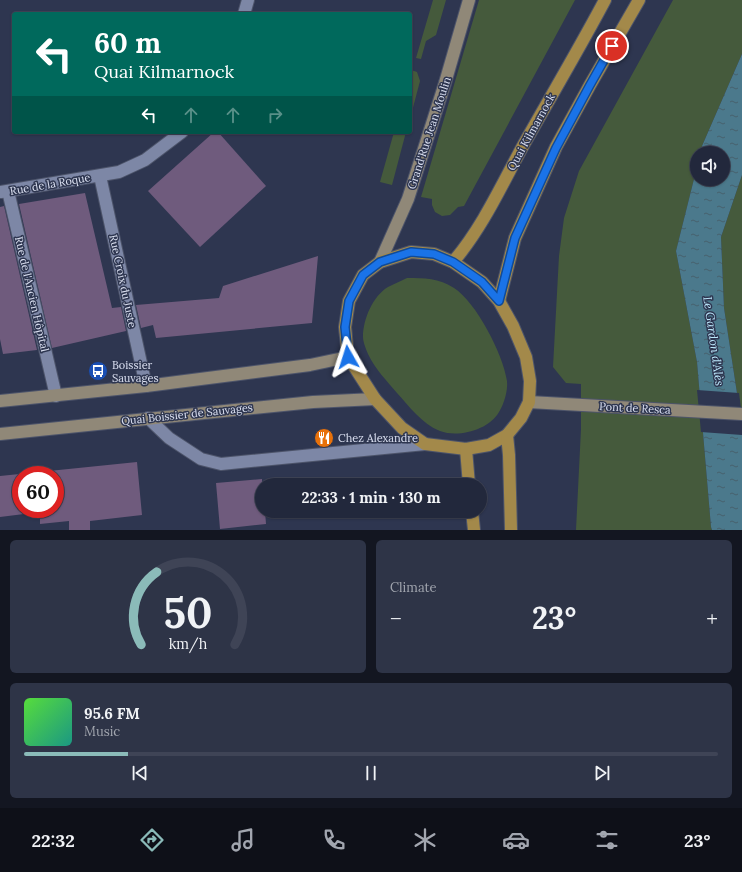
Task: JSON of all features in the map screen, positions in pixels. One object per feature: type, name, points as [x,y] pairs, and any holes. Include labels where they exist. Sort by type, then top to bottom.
[{"type":"main road","name":"Grand'Rue Jean Moulin","points":[[380,262],[408,199],[445,83],[469,0]]},
{"type":"main road","name":"Quai Kilmarnock","points":[[453,262],[463,251],[482,222],[605,0]]},
{"type":"main road","points":[[499,301],[515,238],[556,148],[639,0]]},
{"type":"main road","points":[[411,252],[434,254],[453,262],[482,282],[499,301],[513,326],[526,357],[530,381],[529,402],[521,418],[507,435],[489,445],[466,449],[425,444],[402,428],[375,399],[348,357],[345,327],[349,301],[363,275],[380,262],[411,252]]},
{"type":"main road","points":[[0,401],[146,386],[310,365],[348,357]]},
{"type":"main road","name":"Quai Boissier de Sauvages","points":[[0,434],[313,402],[375,399]]},
{"type":"main road","name":"Pont de Resca","points":[[529,402],[742,414]]},
{"type":"main road","points":[[507,435],[511,530]]},
{"type":"main road","points":[[466,449],[469,478]]},
{"type":"main road","points":[[473,518],[474,530]]},
{"type":"street","points":[[245,12],[248,0]]},
{"type":"street","name":"Rue de la Roque","points":[[4,192],[119,172],[145,160],[179,134]]},
{"type":"street","name":"Rue Croix du Juste","points":[[100,176],[146,386]]},
{"type":"street","name":"Rue de l'Ancien Hôpital","points":[[4,192],[56,396]]},
{"type":"street","points":[[148,418],[169,438],[201,459],[222,464],[425,444]]},
{"type":"green space","points":[[433,0],[446,0],[436,35],[426,41],[421,59],[416,58]]},
{"type":"green space","points":[[479,0],[575,0],[464,206],[458,207],[450,215],[442,216],[435,212],[432,205],[432,199],[421,197]]},
{"type":"green space","points":[[673,0],[742,0],[742,54],[702,146],[690,146],[690,186],[692,186],[676,251],[697,362],[712,530],[576,530],[581,429],[581,384],[566,383],[553,367],[559,256],[564,218],[579,171]]},
{"type":"green space","points":[[412,70],[417,72],[420,81],[412,111]]},
{"type":"green space","points":[[393,134],[405,134],[392,185],[380,182]]},
{"type":"green space","points":[[742,175],[742,426],[724,308],[721,237]]},
{"type":"green space","points":[[407,278],[437,280],[454,288],[471,305],[479,316],[494,343],[507,381],[506,393],[499,412],[488,424],[481,428],[455,434],[433,428],[411,409],[374,365],[368,354],[364,343],[363,330],[373,302],[388,287]]},
{"type":"water","name":"Le Gardon d'Alès","points":[[742,54],[742,175],[721,237],[724,308],[742,426],[742,530],[712,530],[711,527],[697,362],[676,251],[692,186],[730,186],[730,146],[702,146]]},
{"type":"pier","points":[[697,390],[739,393],[742,416],[742,435],[701,432]]},
{"type":"building","points":[[212,134],[220,134],[266,186],[200,247],[148,191]]},
{"type":"building","points":[[85,193],[112,308],[121,307],[126,331],[52,348],[19,204]]},
{"type":"building","points":[[4,206],[37,350],[3,354],[0,339],[0,207]]},
{"type":"building","points":[[318,256],[312,323],[156,338],[153,325],[141,328],[136,305],[219,298],[223,286]]},
{"type":"building","points":[[137,462],[142,515],[90,521],[90,530],[69,530],[69,521],[40,524],[40,518],[64,518],[64,469]]},
{"type":"building","points":[[12,475],[12,516],[0,517],[0,476]]},
{"type":"building","points":[[255,480],[255,518],[266,518],[266,524],[220,529],[216,483]]},
{"type":"place","name":"Boissier Sauvages","points":[[98,371]]},
{"type":"place","name":"Chez Alexandre","points":[[324,438]]},
{"type":"route","points":[[348,357],[345,327],[349,301],[363,275],[380,262],[411,252],[434,254],[453,262],[482,282],[499,301],[515,238],[556,148],[612,46]]}]
